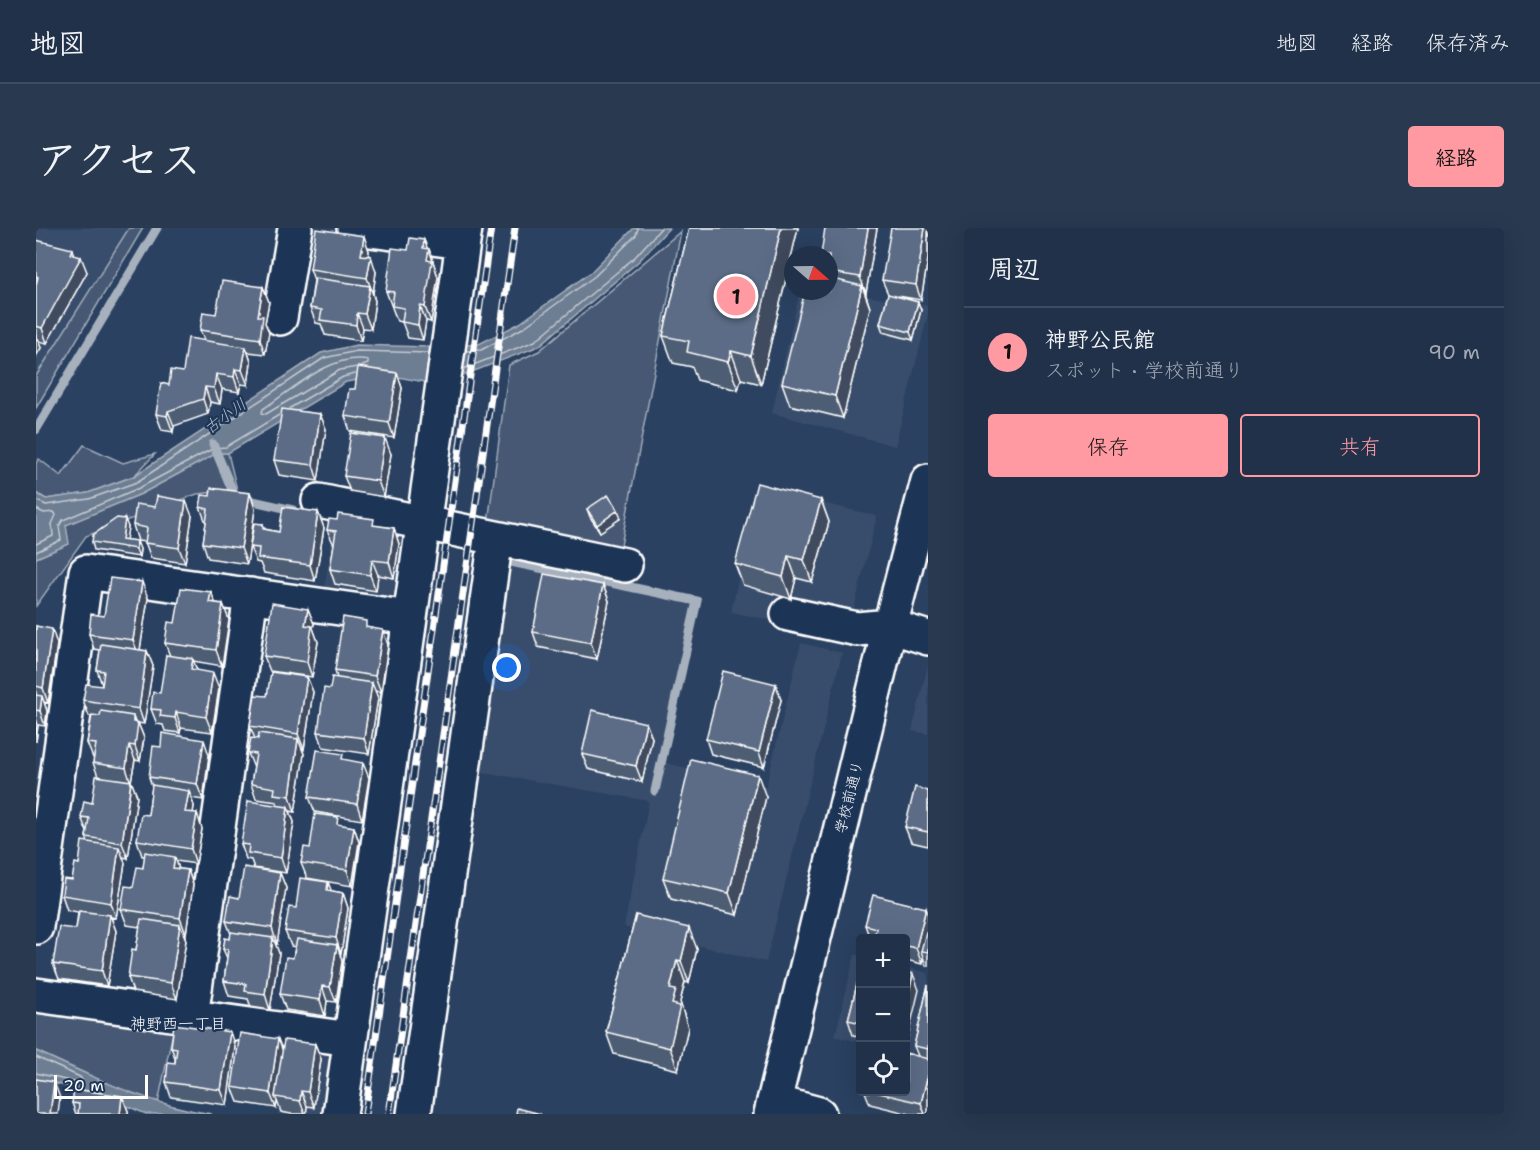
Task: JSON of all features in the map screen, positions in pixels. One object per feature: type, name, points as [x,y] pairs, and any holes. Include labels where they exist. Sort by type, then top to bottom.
[{"type":"street","points":[[280,318],[295,228]]},
{"type":"street","points":[[340,1114],[464,235],[354,228]]},
{"type":"street","name":"学校前通り","points":[[772,1108],[890,626],[928,481]]},
{"type":"street","points":[[319,501],[625,565]]},
{"type":"street","points":[[414,1114],[496,538]]},
{"type":"street","points":[[36,927],[86,573],[410,618]]},
{"type":"street","points":[[191,1017],[251,595]]},
{"type":"street","points":[[788,614],[857,629],[890,626],[928,638]]},
{"type":"street","points":[[36,995],[350,1039]]},
{"type":"street","points":[[772,1108],[819,1114]]},
{"type":"shaded area","points":[[36,228],[129,228],[36,376]]},
{"type":"shaded area","points":[[129,228],[143,228],[36,408],[36,376]]},
{"type":"shaded area","points":[[681,231],[614,582],[484,553],[509,365],[539,351]]},
{"type":"shaded area","points":[[838,291],[928,306],[928,314],[895,446],[772,413],[798,300],[838,300]]},
{"type":"shaded area","points":[[84,445],[123,463],[155,454],[134,476],[88,493],[46,499],[36,493],[36,463],[39,459],[61,476]]},
{"type":"shaded area","points":[[217,453],[228,453],[237,490],[197,494],[86,536],[36,606],[36,558],[68,544],[65,525],[141,494]]},
{"type":"shaded area","points":[[759,488],[877,516],[847,636],[731,612]]},
{"type":"shaded area","points":[[336,511],[409,529],[399,602],[324,591]]},
{"type":"shaded area","points":[[484,553],[691,597],[693,603],[658,761],[766,787],[801,643],[842,653],[766,962],[624,927],[649,801],[453,767]]},
{"type":"shaded area","points":[[928,665],[928,734],[912,731]]},
{"type":"shaded area","points":[[855,954],[856,1041],[835,1036]]},
{"type":"shaded area","points":[[910,968],[928,973],[928,996],[913,1055],[910,1054]]},
{"type":"shaded area","points":[[36,1011],[174,1027],[158,1103],[120,1089],[36,1051]]},
{"type":"shaded area","points":[[289,1043],[335,1053],[327,1114],[278,1114]]},
{"type":"water","points":[[634,228],[669,228],[639,261],[539,346],[464,375],[425,382],[387,375],[346,382],[228,453],[217,453],[141,494],[66,525],[69,544],[36,558],[36,493],[46,499],[88,493],[134,476],[321,353],[356,345],[429,347],[479,344],[520,323],[591,272]]},
{"type":"water","points":[[36,1051],[144,1097],[212,1114],[146,1114],[99,1094],[36,1079]]},
{"type":"building","points":[[689,228],[781,228],[751,356],[731,351],[728,362],[687,352],[689,341],[663,336]]},
{"type":"building","points":[[825,228],[868,228],[860,277],[838,273],[838,246],[822,246]]},
{"type":"building","points":[[891,228],[925,228],[916,285],[882,280]]},
{"type":"building","points":[[316,229],[364,236],[361,255],[371,256],[367,278],[310,269]]},
{"type":"building","points":[[410,238],[424,240],[423,248],[429,249],[427,260],[432,261],[425,307],[420,306],[418,325],[402,322],[404,308],[392,306],[394,292],[386,291],[392,248],[408,250]]},
{"type":"building","points":[[36,240],[72,249],[70,254],[81,257],[42,328],[36,326],[38,277],[36,276]]},
{"type":"building","points":[[315,278],[370,286],[365,314],[357,313],[356,325],[320,320],[322,310],[310,308]]},
{"type":"building","points":[[838,280],[862,286],[835,396],[782,383],[803,300],[838,300]]},
{"type":"building","points":[[222,281],[263,287],[258,316],[263,316],[260,339],[200,330],[203,312],[216,314]]},
{"type":"building","points":[[888,294],[918,302],[910,332],[880,324]]},
{"type":"building","points":[[188,338],[246,347],[242,370],[235,369],[234,377],[216,374],[214,388],[205,387],[203,399],[168,411],[167,416],[156,414],[161,383],[169,385],[171,370],[183,372]]},
{"type":"building","points":[[358,367],[397,373],[389,423],[345,416],[349,389],[355,389]]},
{"type":"building","points":[[282,409],[320,414],[313,465],[274,460]]},
{"type":"building","points":[[351,433],[385,438],[378,481],[344,476]]},
{"type":"building","points":[[757,483],[821,500],[804,560],[788,556],[783,577],[735,564]]},
{"type":"building","points":[[211,488],[250,493],[241,548],[203,543],[208,509],[200,507],[202,495],[210,496]]},
{"type":"building","points":[[608,495],[618,510],[597,525],[587,509]]},
{"type":"building","points":[[157,496],[186,501],[179,548],[145,543],[147,528],[133,525],[136,504],[155,507]]},
{"type":"building","points":[[283,507],[318,512],[310,565],[258,558],[259,548],[250,547],[254,523],[263,524],[263,529],[279,532]]},
{"type":"building","points":[[338,514],[374,519],[373,525],[394,528],[389,562],[372,560],[370,575],[330,569],[336,531],[327,530],[329,519],[337,520]]},
{"type":"building","points":[[117,518],[125,519],[122,539],[137,541],[136,549],[92,542],[93,535]]},
{"type":"building","points":[[544,574],[603,585],[591,643],[533,632]]},
{"type":"building","points":[[110,578],[142,582],[133,640],[89,634],[91,614],[104,616]]},
{"type":"building","points":[[181,588],[211,592],[209,602],[223,604],[216,650],[165,643],[168,622],[175,623]]},
{"type":"building","points":[[272,603],[308,609],[305,625],[312,626],[307,662],[264,656]]},
{"type":"building","points":[[343,617],[366,621],[366,627],[383,630],[375,676],[335,670]]},
{"type":"building","points":[[36,626],[52,629],[43,688],[36,686]]},
{"type":"building","points":[[101,644],[147,651],[139,709],[83,700],[86,684],[102,686],[104,671],[97,670]]},
{"type":"building","points":[[166,655],[193,659],[191,669],[213,673],[206,717],[176,712],[175,718],[160,716],[161,710],[151,709],[153,692],[160,693]]},
{"type":"building","points":[[723,671],[776,684],[759,752],[706,739]]},
{"type":"building","points":[[271,672],[307,677],[298,734],[250,726],[255,695],[267,696]]},
{"type":"building","points":[[332,677],[372,683],[364,738],[318,732],[324,688],[330,689]]},
{"type":"building","points":[[36,695],[42,696],[40,711],[36,710]]},
{"type":"building","points":[[592,710],[646,723],[636,766],[582,754]]},
{"type":"building","points":[[101,711],[133,716],[133,722],[138,723],[135,746],[129,745],[126,768],[93,763],[96,744],[87,743],[92,715],[100,716]]},
{"type":"building","points":[[162,733],[204,740],[197,784],[149,777],[153,746],[161,747]]},
{"type":"building","points":[[259,733],[298,739],[290,796],[274,794],[275,788],[251,784],[256,754],[248,753],[251,738],[258,739]]},
{"type":"building","points":[[317,750],[343,754],[342,759],[363,763],[357,804],[309,797]]},
{"type":"building","points":[[691,759],[758,775],[729,893],[663,878]]},
{"type":"building","points":[[96,776],[131,781],[122,843],[86,837],[89,818],[81,817],[84,801],[92,803]]},
{"type":"building","points":[[152,785],[189,791],[185,812],[197,813],[191,849],[137,840],[141,814],[148,815]]},
{"type":"building","points":[[915,787],[928,791],[928,832],[905,827]]},
{"type":"building","points":[[248,801],[288,807],[281,858],[248,853],[249,845],[241,844]]},
{"type":"building","points":[[315,814],[338,817],[337,824],[354,827],[347,870],[301,863],[304,847],[310,848]]},
{"type":"building","points":[[82,841],[119,847],[111,903],[62,895],[64,879],[72,880],[75,863],[79,864]]},
{"type":"building","points":[[145,852],[175,857],[173,868],[188,870],[180,918],[121,909],[125,886],[133,887],[137,867],[143,868]]},
{"type":"building","points":[[244,867],[280,873],[272,928],[226,921],[230,896],[239,898]]},
{"type":"building","points":[[300,878],[328,882],[327,890],[343,893],[336,938],[285,931],[289,907],[296,908]]},
{"type":"building","points":[[873,895],[926,908],[916,948],[910,947],[910,934],[875,934],[876,928],[865,925]]},
{"type":"building","points":[[79,911],[110,915],[102,971],[53,964],[59,927],[76,929]]},
{"type":"building","points":[[636,915],[689,928],[681,961],[677,960],[670,989],[676,990],[672,1004],[680,1006],[670,1048],[606,1032]]},
{"type":"building","points":[[141,919],[180,925],[171,983],[128,977],[132,949],[136,950]]},
{"type":"building","points":[[231,932],[273,938],[265,994],[245,991],[246,984],[224,981],[228,949],[223,949],[225,938],[230,939]]},
{"type":"building","points":[[926,932],[928,933],[928,952],[921,951]]},
{"type":"building","points":[[297,939],[337,945],[330,987],[322,986],[320,1000],[280,994],[286,957],[293,958]]},
{"type":"building","points":[[928,985],[928,1049],[914,1046]]},
{"type":"building","points":[[856,989],[856,1022],[848,1020]]},
{"type":"building","points":[[174,1024],[230,1032],[221,1090],[166,1082],[168,1062],[175,1063],[177,1048],[171,1047]]},
{"type":"building","points":[[240,1033],[278,1039],[270,1093],[232,1087]]},
{"type":"building","points":[[284,1040],[315,1044],[308,1092],[301,1091],[300,1101],[275,1097]]},
{"type":"building","points":[[910,1054],[928,1059],[928,1074],[921,1103],[892,1096],[910,1096]]},
{"type":"building","points":[[36,1079],[54,1082],[50,1114],[36,1114]]},
{"type":"building","points":[[74,1089],[122,1096],[120,1114],[78,1114],[79,1104],[72,1103]]},
{"type":"building","points":[[517,1108],[541,1114],[516,1114]]},
{"type":"waterway","points":[[36,430],[157,228]]},
{"type":"waterway","name":"古小川","points":[[213,444],[235,497],[293,510]]},
{"type":"waterway","points":[[511,562],[697,601],[655,791]]},
{"type":"railway","points":[[365,1114],[491,228]]},
{"type":"railway","points":[[389,1114],[515,228]]},
{"type":"place","name":"神野公民館","points":[[736,296]]},
{"type":"district","name":"神野西一丁目","points":[[178,1023]]}]
